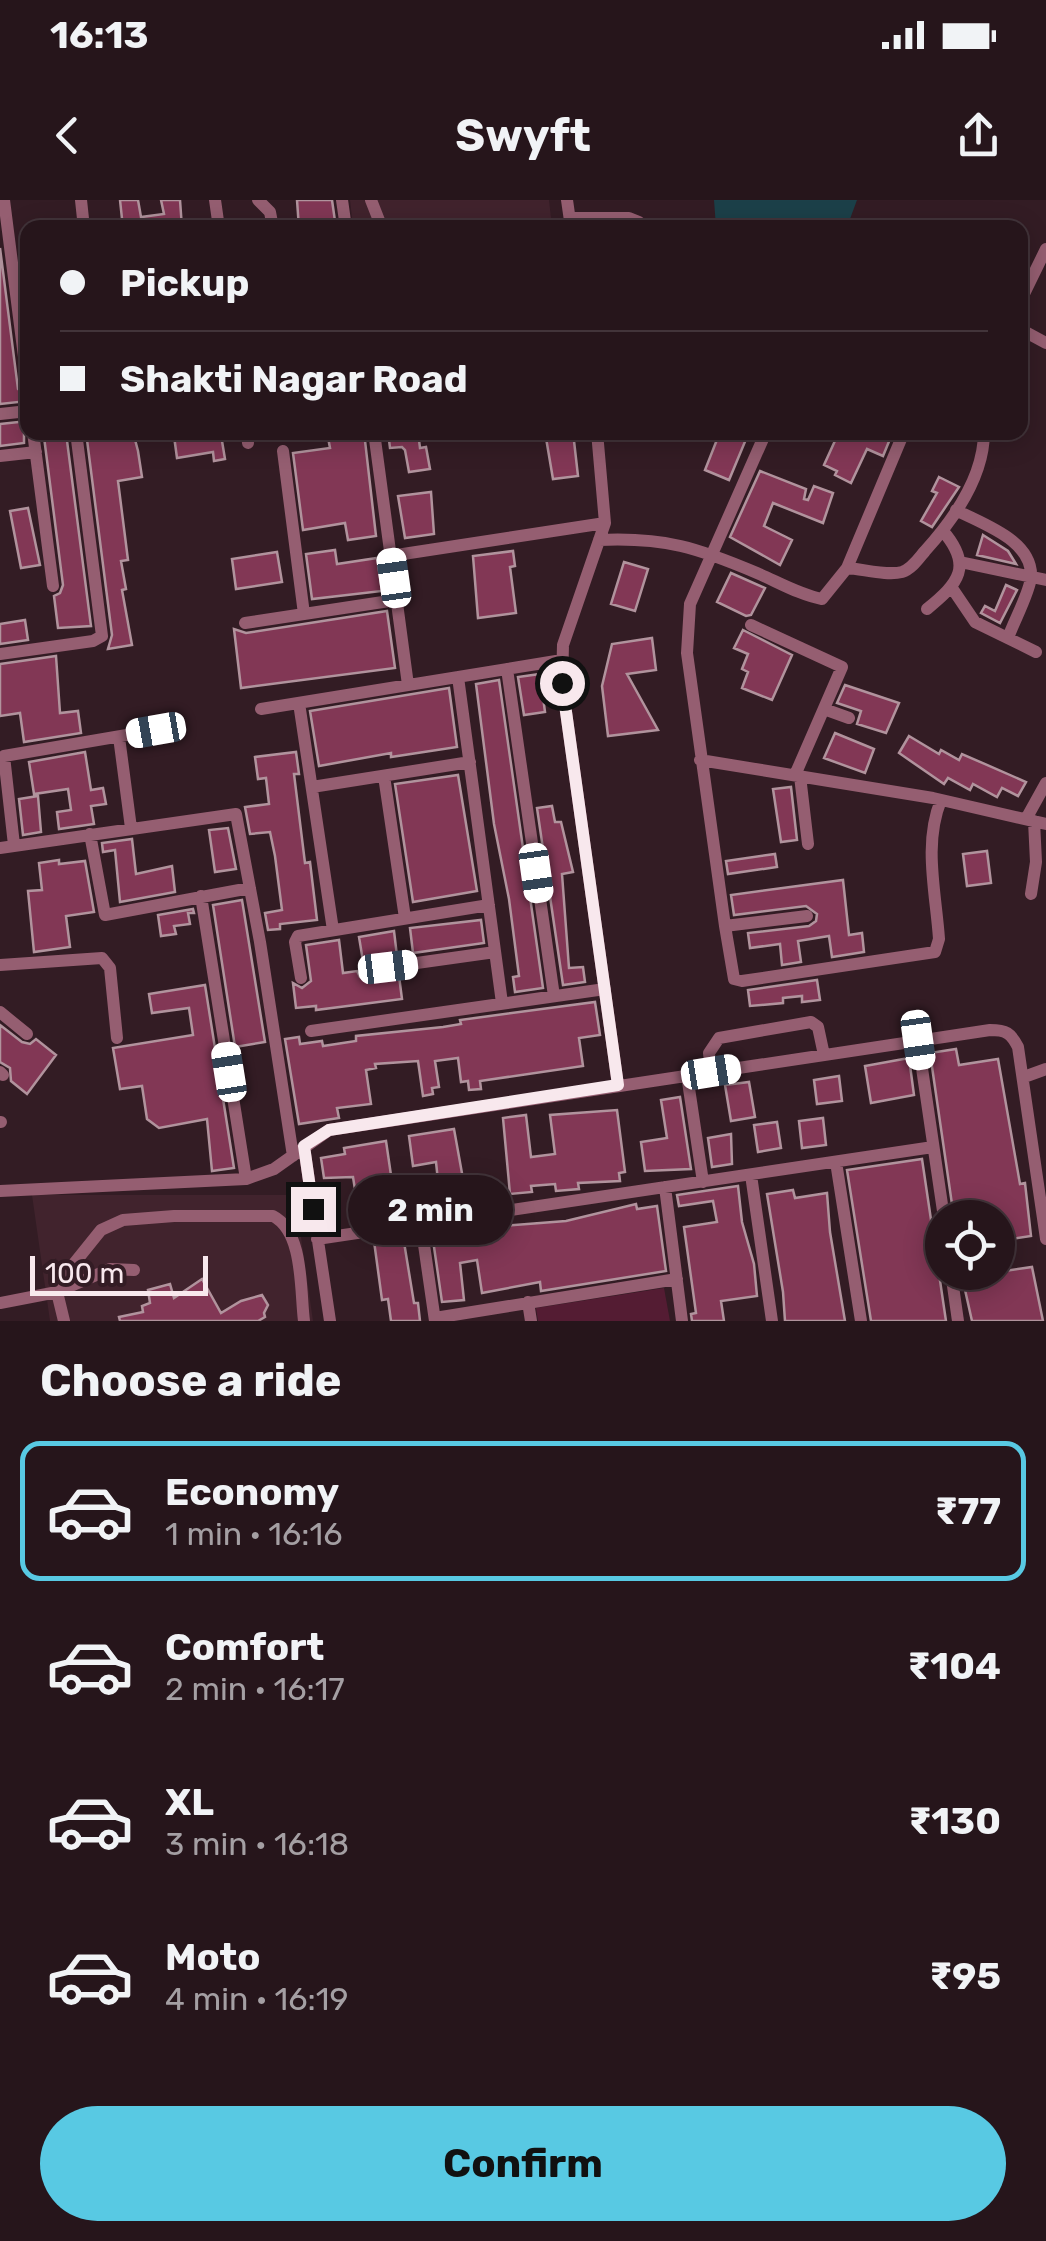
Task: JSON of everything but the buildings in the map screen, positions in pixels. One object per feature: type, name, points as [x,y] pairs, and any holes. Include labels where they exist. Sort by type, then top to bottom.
[{"type":"street","points":[[4,200],[20,307]]},
{"type":"street","points":[[258,200],[270,212],[272,220]]},
{"type":"street","points":[[606,220],[634,220]]},
{"type":"street","points":[[1028,286],[1046,250]]},
{"type":"street","points":[[12,267],[20,266]]},
{"type":"street","points":[[34,440],[53,586]]},
{"type":"street","points":[[0,654],[93,642],[102,636],[77,440]]},
{"type":"street","points":[[375,440],[408,685]]},
{"type":"street","points":[[598,440],[606,524],[562,645],[562,660],[618,1085]]},
{"type":"street","points":[[763,440],[690,604],[686,626],[700,760],[732,975],[737,981],[934,952],[939,940],[930,842],[942,800]]},
{"type":"street","points":[[600,540],[654,539],[713,554],[817,599],[827,595],[847,568],[901,440]]},
{"type":"street","points":[[847,568],[901,572],[909,569],[956,510],[976,474],[984,440]]},
{"type":"street","points":[[0,456],[36,452]]},
{"type":"street","points":[[283,452],[304,614]]},
{"type":"street","points":[[956,510],[1016,543],[1025,556],[1031,577],[1008,638]]},
{"type":"street","points":[[390,556],[606,524]]},
{"type":"street","points":[[927,610],[952,588],[960,562],[959,550],[943,531]]},
{"type":"street","points":[[960,562],[1046,580]]},
{"type":"street","points":[[952,588],[969,618],[1036,652]]},
{"type":"street","points":[[245,623],[396,600]]},
{"type":"street","points":[[752,625],[842,667],[797,775],[808,844]]},
{"type":"street","points":[[261,709],[562,660]]},
{"type":"street","points":[[507,669],[554,996]]},
{"type":"street","points":[[458,677],[502,1003]]},
{"type":"street","points":[[300,702],[332,930]]},
{"type":"street","points":[[824,708],[849,718]]},
{"type":"street","points":[[156,730],[4,756],[7,846],[236,814],[292,1156]]},
{"type":"street","points":[[119,737],[131,828]]},
{"type":"street","points":[[700,760],[942,800],[1035,821]]},
{"type":"street","points":[[312,787],[470,762]]},
{"type":"street","points":[[384,776],[405,918]]},
{"type":"street","points":[[1031,894],[1036,862],[1035,821],[1046,783]]},
{"type":"street","points":[[90,834],[102,913],[250,888]]},
{"type":"street","points":[[201,896],[246,1178]]},
{"type":"street","points":[[301,978],[296,939],[488,905]]},
{"type":"street","points":[[725,926],[808,916]]},
{"type":"street","points":[[367,970],[495,952]]},
{"type":"street","points":[[0,965],[102,958],[110,968],[118,1038]]},
{"type":"street","points":[[311,1030],[605,988]]},
{"type":"street","points":[[0,1012],[28,1034]]},
{"type":"street","points":[[711,1072],[709,1053],[719,1038],[811,1022],[818,1027],[824,1055]]},
{"type":"street","points":[[0,1190],[262,1176],[329,1130],[1005,1030],[1018,1047],[1024,1077],[1046,1239]]},
{"type":"street","points":[[918,1040],[941,1200]]},
{"type":"street","points":[[1024,1077],[1046,1069]]},
{"type":"street","points":[[687,1075],[704,1182]]},
{"type":"street","points":[[304,1146],[330,1321]]},
{"type":"street","points":[[317,1239],[934,1148]]},
{"type":"street","points":[[836,1162],[861,1321]]},
{"type":"street","points":[[750,1175],[772,1321]]},
{"type":"street","points":[[665,1188],[682,1321]]},
{"type":"street","points":[[64,1321],[57,1292],[64,1276],[101,1230],[123,1220],[174,1216],[273,1216],[284,1223],[296,1251],[304,1321]]},
{"type":"street","points":[[421,1224],[435,1319],[677,1279]]},
{"type":"street","points":[[0,1303],[57,1292],[110,1268],[134,1270]]},
{"type":"street","points":[[954,1290],[958,1321]]},
{"type":"street","points":[[528,1302],[531,1321]]},
{"type":"shaded area","points":[[350,200],[549,200],[551,220],[352,220]]},
{"type":"shaded area","points":[[32,1195],[295,1195],[313,1321],[50,1321]]},
{"type":"shaded area","points":[[664,1288],[670,1321],[538,1321],[536,1308]]},
{"type":"water","points":[[714,200],[857,200],[850,220],[715,220]]},
{"type":"route","points":[[313,1209],[304,1146],[329,1130],[618,1085],[562,683]]}]
